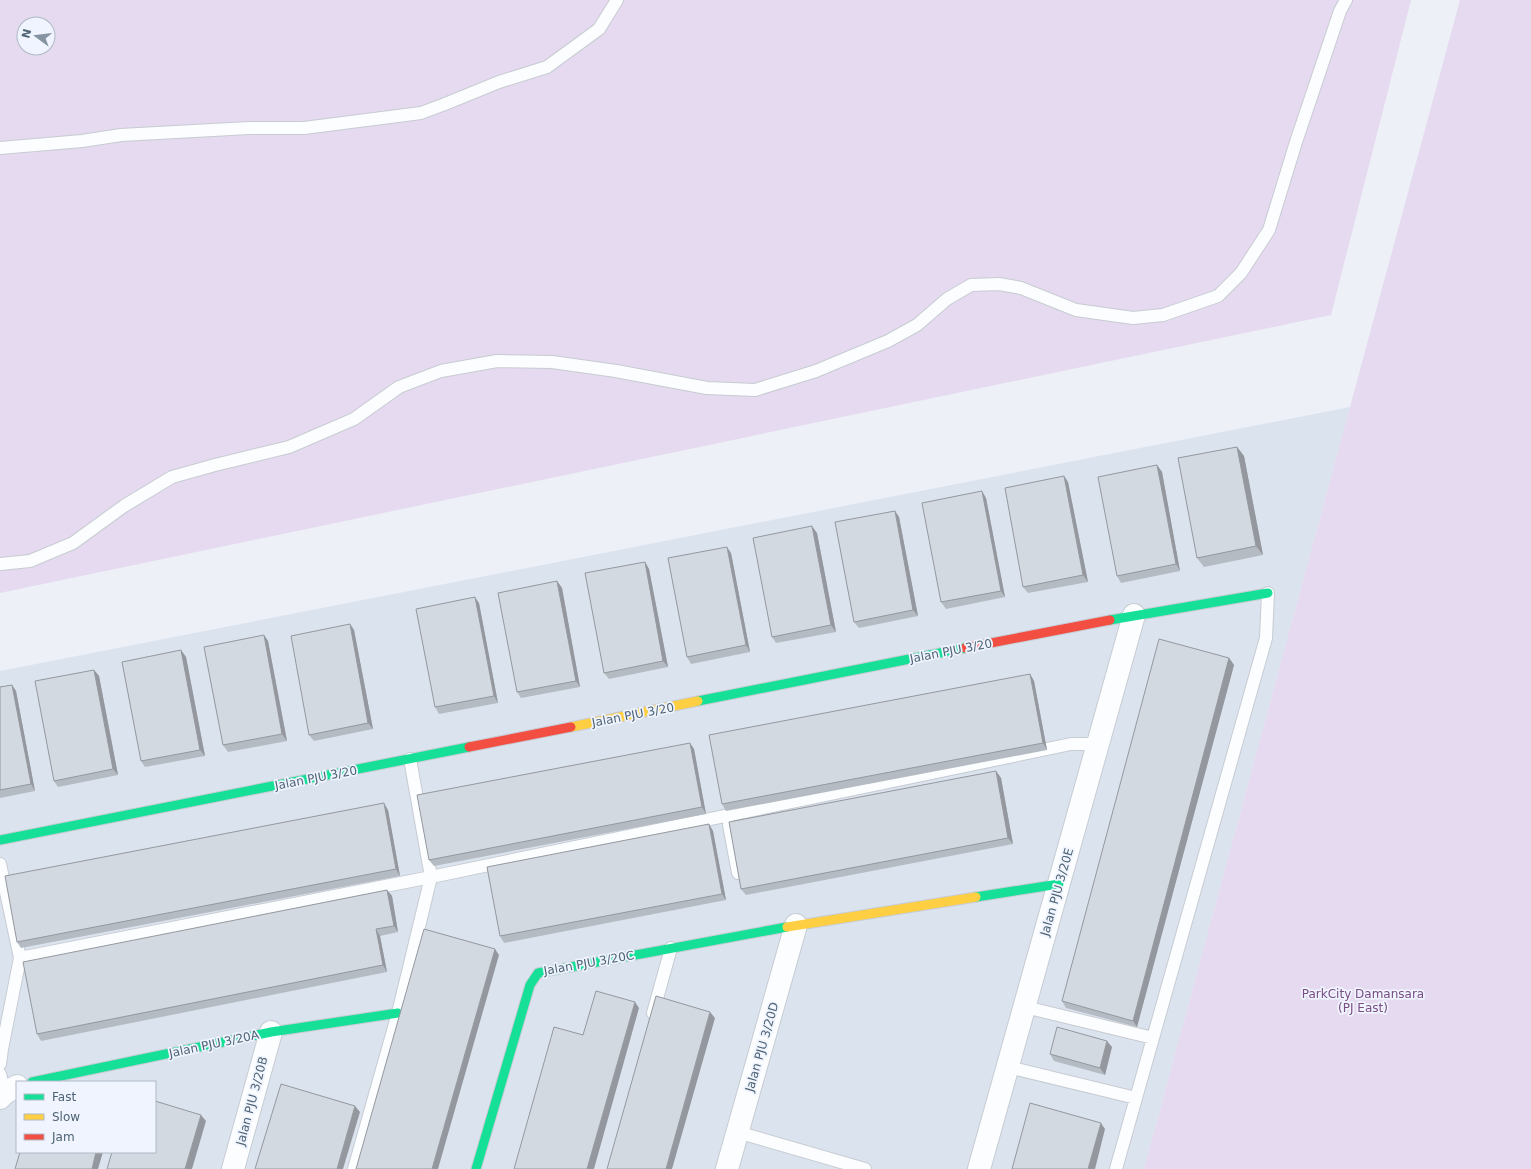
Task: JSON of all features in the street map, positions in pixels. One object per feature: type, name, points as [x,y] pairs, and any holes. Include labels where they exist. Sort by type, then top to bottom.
[{"type":"street","name":"Jalan PJU 3/20","points":[[0,840],[1134,615],[1268,593]]},
{"type":"street","name":"Jalan PJU 3/20E","points":[[979,1169],[1134,615]]},
{"type":"street","name":"Jalan PJU 3/20C","points":[[476,1169],[530,985],[538,973],[796,925],[1059,884]]},
{"type":"street","name":"Jalan PJU 3/20D","points":[[727,1169],[796,925]]},
{"type":"street","name":"Jalan PJU 3/20A","points":[[37,1081],[271,1032],[398,1013]]},
{"type":"street","name":"Jalan PJU 3/20B","points":[[233,1169],[271,1032]]},
{"type":"lane","points":[[0,148],[82,141],[122,135],[249,128],[304,128],[421,113],[499,82],[547,67],[599,28],[617,0]]},
{"type":"lane","points":[[0,564],[30,561],[73,543],[124,506],[172,477],[289,447],[354,419],[399,387],[441,371],[497,361],[552,362],[707,388],[755,390],[816,371],[888,341],[917,325],[947,299],[971,285],[999,284],[1021,288],[1076,310],[1133,318],[1163,315],[1218,296],[1242,273],[1269,230],[1296,142],[1340,11],[1346,0]]},
{"type":"lane","points":[[1116,1169],[1266,638],[1268,593]]},
{"type":"lane","points":[[20,958],[431,877],[1071,744],[1098,744]]},
{"type":"lane","points":[[354,1169],[398,1013],[431,877],[410,759]]},
{"type":"lane","points":[[724,801],[738,873]]},
{"type":"lane","points":[[0,864],[20,958],[0,1064]]},
{"type":"lane","points":[[649,1024],[671,948]]},
{"type":"lane","points":[[1025,1007],[1153,1038]]},
{"type":"lane","points":[[1008,1067],[1136,1098]]},
{"type":"lane","points":[[737,1132],[862,1169]]},
{"type":"shaded area","points":[[1350,407],[1144,1169],[0,1169],[0,671]]},
{"type":"green space","points":[[0,0],[1411,0],[1331,315],[0,593]]},
{"type":"green space","name":"ParkCity Damansara (PJ East)","points":[[1460,0],[1531,0],[1531,1169],[1144,1169]]},
{"type":"building","points":[[1237,447],[1256,546],[1197,558],[1178,458]]},
{"type":"building","points":[[1157,465],[1176,564],[1117,576],[1098,477]]},
{"type":"building","points":[[1064,476],[1083,575],[1023,587],[1005,488]]},
{"type":"building","points":[[982,491],[1001,591],[941,602],[922,503]]},
{"type":"building","points":[[895,511],[913,610],[854,622],[835,522]]},
{"type":"building","points":[[812,526],[831,625],[772,637],[753,538]]},
{"type":"building","points":[[727,547],[746,645],[687,657],[668,558]]},
{"type":"building","points":[[645,562],[663,661],[604,673],[585,573]]},
{"type":"building","points":[[557,581],[576,681],[517,692],[498,593]]},
{"type":"building","points":[[475,597],[494,696],[435,707],[416,609]]},
{"type":"building","points":[[350,624],[368,723],[309,735],[291,636]]},
{"type":"building","points":[[264,635],[282,734],[223,745],[204,647]]},
{"type":"building","points":[[1159,639],[1229,658],[1133,1021],[1062,1001]]},
{"type":"building","points":[[181,650],[200,750],[141,761],[122,662]]},
{"type":"building","points":[[94,670],[113,769],[54,781],[35,681]]},
{"type":"building","points":[[1030,674],[1043,743],[722,804],[709,735]]},
{"type":"building","points":[[12,685],[31,784],[0,790],[0,687]]},
{"type":"building","points":[[690,743],[702,807],[429,860],[417,795]]},
{"type":"building","points":[[996,771],[1008,838],[741,889],[729,822]]},
{"type":"building","points":[[384,803],[396,869],[17,942],[5,876]]},
{"type":"building","points":[[709,824],[722,894],[500,936],[487,867]]},
{"type":"building","points":[[387,890],[394,926],[376,929],[383,965],[37,1034],[23,962]]},
{"type":"building","points":[[424,929],[495,949],[432,1169],[356,1169]]},
{"type":"building","points":[[596,991],[635,1002],[587,1169],[514,1169],[554,1027],[583,1035]]},
{"type":"building","points":[[656,996],[710,1012],[666,1169],[607,1169]]},
{"type":"building","points":[[1057,1027],[1107,1041],[1100,1068],[1050,1054]]},
{"type":"building","points":[[281,1084],[355,1106],[337,1169],[255,1169]]},
{"type":"building","points":[[156,1101],[201,1115],[185,1169],[107,1169],[112,1153],[156,1153]]},
{"type":"building","points":[[1030,1103],[1101,1123],[1088,1169],[1012,1169]]},
{"type":"building","points":[[20,1153],[96,1153],[92,1169],[15,1169]]},
{"type":"traffic: fast","points":[[1110,620],[1268,593]]},
{"type":"traffic: fast","points":[[698,701],[965,648]]},
{"type":"traffic: fast","points":[[0,840],[469,747]]},
{"type":"traffic: fast","points":[[976,897],[1059,884]]},
{"type":"traffic: fast","points":[[476,1169],[530,985],[538,973],[787,927]]},
{"type":"traffic: fast","points":[[37,1081],[271,1032],[398,1013]]},
{"type":"traffic: slow","points":[[571,727],[698,701]]},
{"type":"traffic: slow","points":[[787,927],[976,897]]},
{"type":"traffic: jam","points":[[965,648],[1110,620]]},
{"type":"traffic: jam","points":[[469,747],[571,727]]}]
